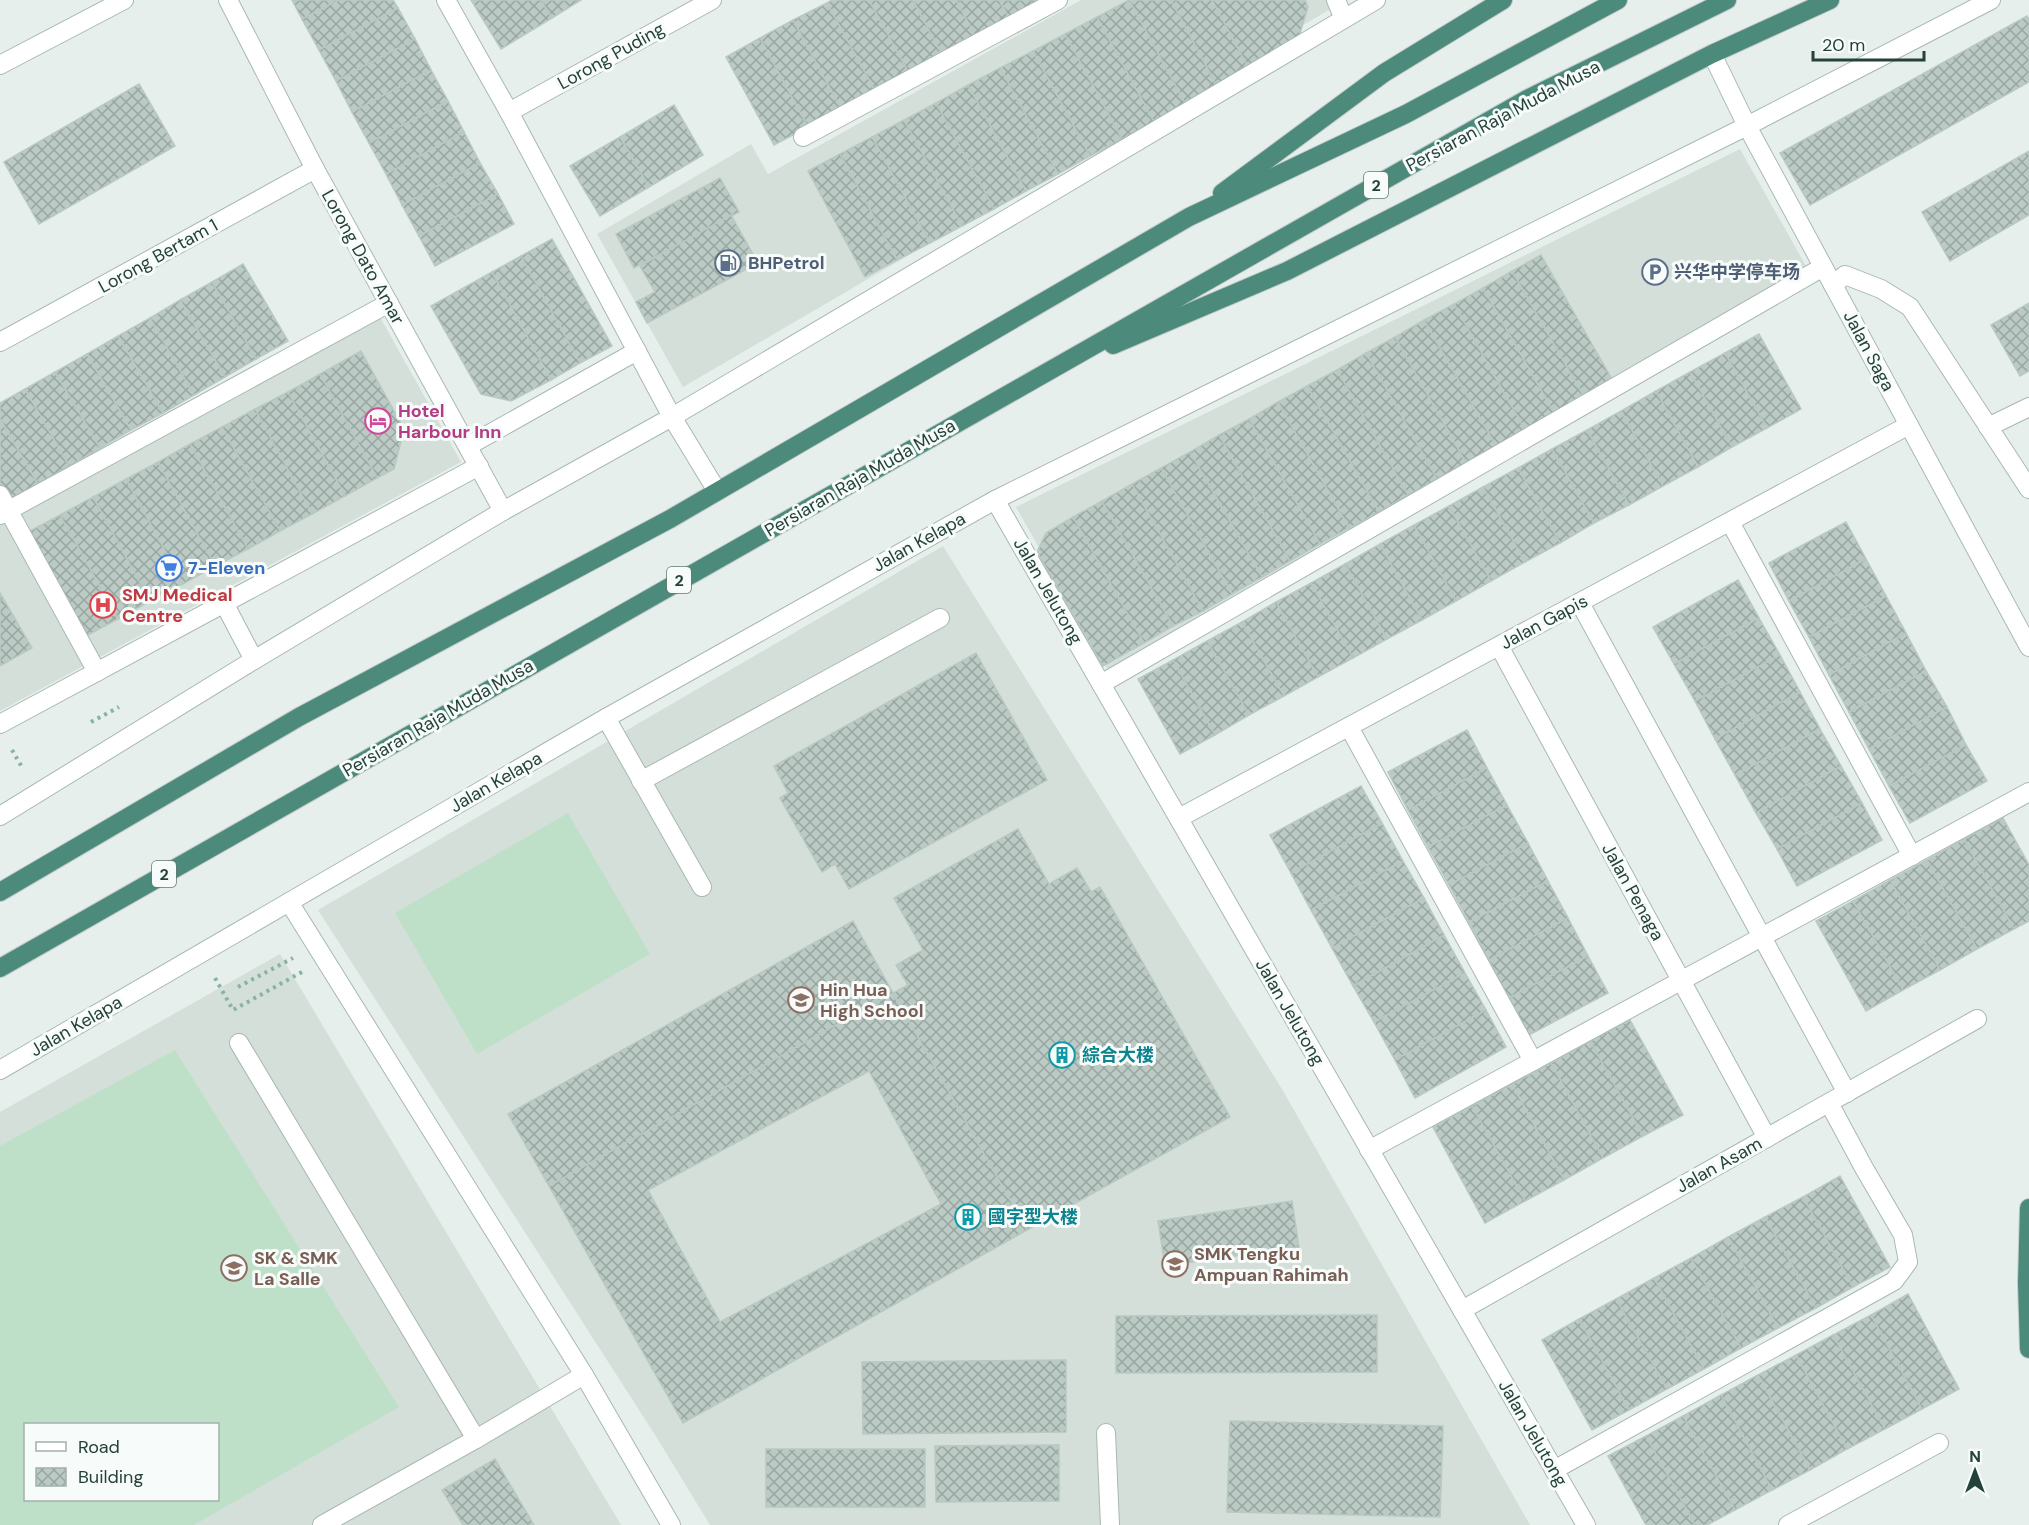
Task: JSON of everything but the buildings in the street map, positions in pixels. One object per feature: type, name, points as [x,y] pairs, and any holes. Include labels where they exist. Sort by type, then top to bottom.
[{"type":"highway","points":[[1189,217],[1384,73],[1503,0]]},
{"type":"highway","points":[[0,892],[299,717],[670,519],[1189,217],[1406,114],[1618,0]]},
{"type":"highway","name":"Persiaran Raja Muda Musa","points":[[0,968],[1527,99],[1727,0]]},
{"type":"highway","points":[[1030,381],[1287,271],[1712,54],[1830,0]]},
{"type":"highway","points":[[2029,1208],[2027,1283],[2029,1349]]},
{"type":"street","points":[[0,65],[124,0]]},
{"type":"street","name":"Lorong Dato Amar","points":[[228,0],[315,169],[503,511]]},
{"type":"street","points":[[446,0],[509,112],[672,417],[717,491]]},
{"type":"street","name":"Lorong Puding","points":[[509,112],[712,0]]},
{"type":"street","points":[[803,137],[1058,0]]},
{"type":"street","points":[[1336,0],[1344,19]]},
{"type":"street","points":[[0,816],[503,511],[672,417],[1376,0]]},
{"type":"street","name":"Jalan Kelapa","points":[[0,1070],[606,718],[995,500],[1747,126],[1991,0]]},
{"type":"street","name":"Jalan Saga","points":[[1712,54],[1747,126],[2029,647]]},
{"type":"street","name":"Lorong Bertam 1","points":[[0,342],[315,169]]},
{"type":"street","points":[[1101,684],[1823,267]]},
{"type":"street","points":[[1833,285],[1845,275],[1881,289],[1910,307],[2029,489]]},
{"type":"street","points":[[97,672],[3,507],[389,303]]},
{"type":"street","points":[[468,446],[637,351]]},
{"type":"street","points":[[1988,427],[2029,407]]},
{"type":"street","name":"Jalan Gapis","points":[[1179,818],[1909,425]]},
{"type":"street","points":[[0,724],[479,466]]},
{"type":"street","name":"Jalan Jelutong","points":[[995,500],[1586,1525]]},
{"type":"street","points":[[1730,522],[1912,856]]},
{"type":"street","points":[[224,603],[254,660]]},
{"type":"street","points":[[1580,603],[1847,1093]]},
{"type":"street","points":[[641,781],[940,618]]},
{"type":"street","name":"Jalan Penaga","points":[[1499,646],[1767,1138]]},
{"type":"street","points":[[606,718],[702,887]]},
{"type":"street","points":[[1349,727],[1533,1061]]},
{"type":"street","points":[[1369,1150],[2029,792]]},
{"type":"street","points":[[289,902],[584,1375],[671,1525]]},
{"type":"street","name":"Jalan Asam","points":[[1462,1310],[1977,1019]]},
{"type":"street","points":[[239,1043],[476,1439]]},
{"type":"street","points":[[1554,1470],[1894,1281],[1908,1262],[1903,1236],[1830,1102]]},
{"type":"street","points":[[322,1525],[476,1439],[584,1375]]},
{"type":"street","points":[[1106,1433],[1110,1525]]},
{"type":"street","points":[[1788,1525],[1939,1443]]},
{"type":"path","points":[[91,722],[128,702]]},
{"type":"path","points":[[12,750],[37,794]]},
{"type":"path","points":[[238,987],[302,952]]},
{"type":"path","points":[[201,953],[233,1010],[310,967]]},
{"type":"shaded area","points":[[1081,0],[1346,0],[683,387],[597,234],[751,144],[768,174]]},
{"type":"shaded area","points":[[1740,149],[1806,266],[1108,670],[1016,507]]},
{"type":"shaded area","points":[[380,317],[461,462],[0,711],[0,525]]},
{"type":"shaded area","name":"Hin Hua High School","points":[[943,546],[1282,1089],[1530,1525],[710,1525],[657,1438],[318,910]]},
{"type":"shaded area","name":"SK & SMK La Salle","points":[[280,954],[621,1525],[0,1525],[0,1112]]},
{"type":"green space","points":[[568,813],[650,954],[477,1054],[395,913]]},
{"type":"green space","points":[[175,1050],[399,1407],[194,1525],[0,1525],[0,1146]]},
{"type":"place","name":"BHPetrol","points":[[728,263]]},
{"type":"place","name":"兴华中学停车场","points":[[1655,272]]},
{"type":"place","name":"Hotel Harbour Inn","points":[[378,421]]},
{"type":"place","name":"7-Eleven","points":[[169,568]]},
{"type":"place","name":"SMJ Medical Centre","points":[[103,605]]},
{"type":"place","name":"Hin Hua High School","points":[[801,1000]]},
{"type":"place","name":"綜合大楼","points":[[1062,1055]]},
{"type":"place","name":"國字型大楼","points":[[968,1217]]},
{"type":"place","name":"SMK Tengku Ampuan Rahimah","points":[[1175,1264]]},
{"type":"place","name":"SK & SMK La Salle","points":[[234,1268]]}]
